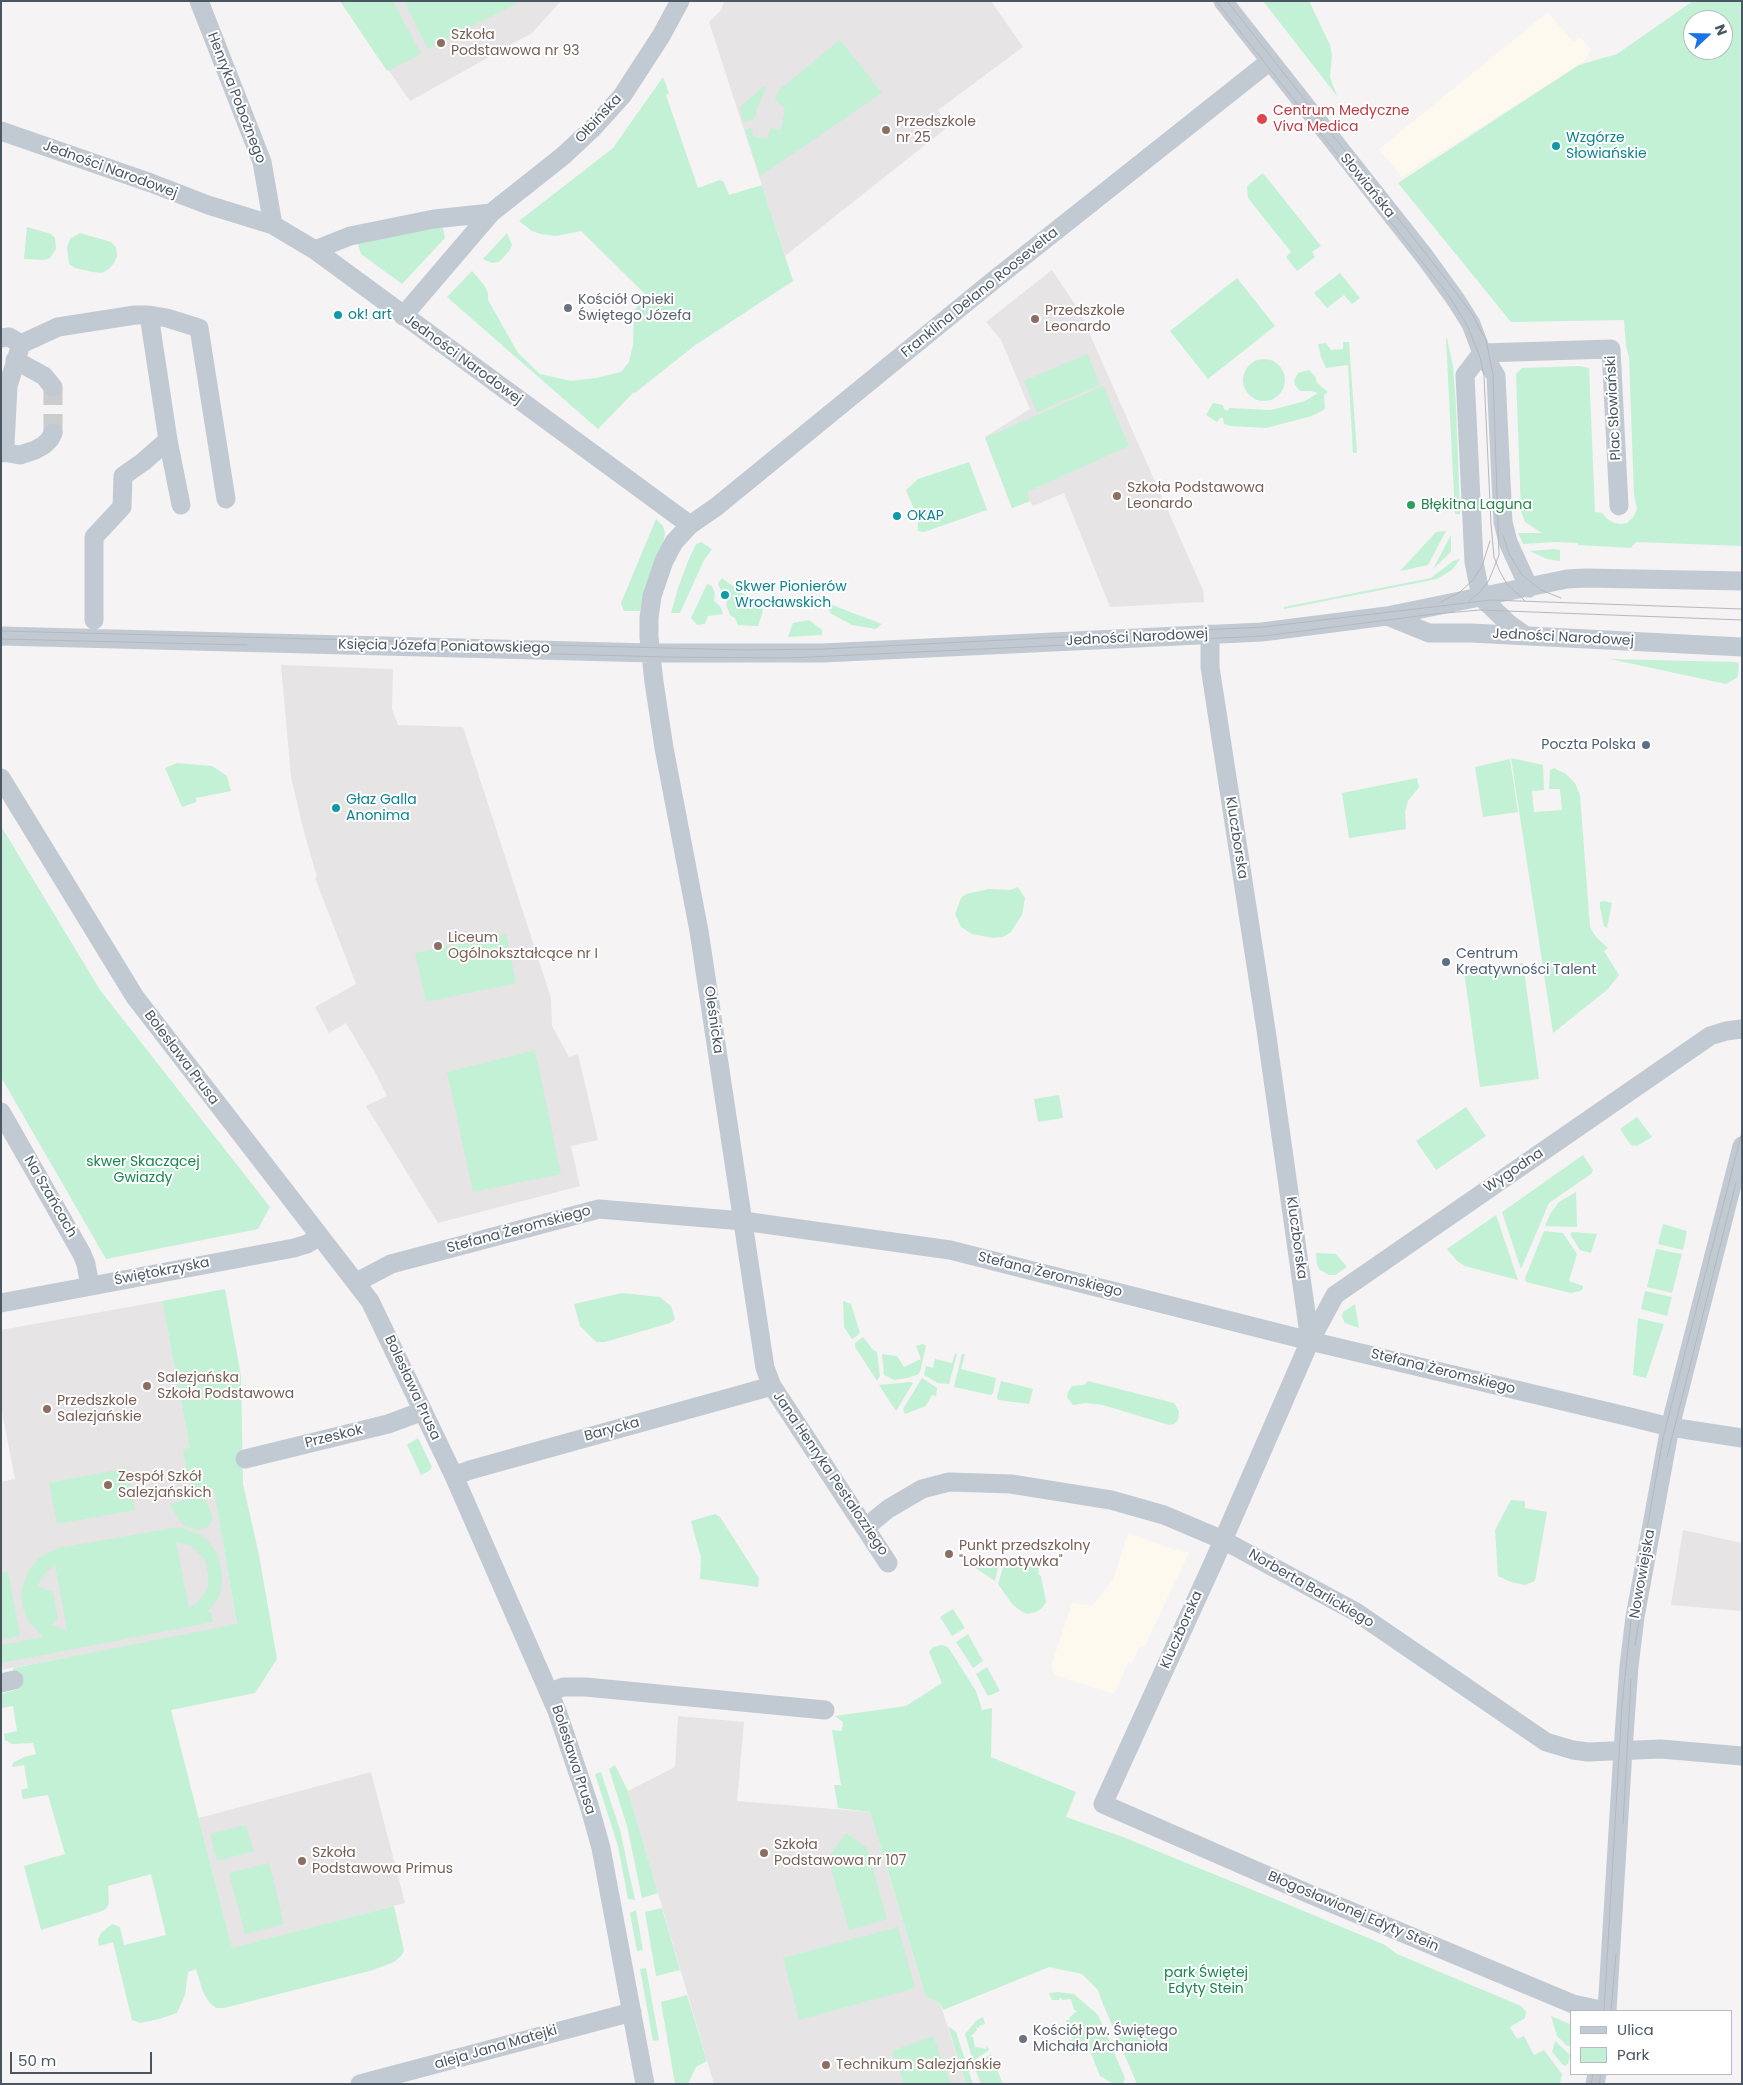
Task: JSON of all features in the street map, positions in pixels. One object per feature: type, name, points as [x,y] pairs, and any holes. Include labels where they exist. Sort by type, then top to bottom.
[{"type":"street","name":"Henryka Pobożnego","points":[[199,1],[262,162],[273,226]]},
{"type":"street","name":"Ołbińska","points":[[403,316],[491,213],[563,156],[594,127],[622,96],[661,36],[680,1]]},
{"type":"street","name":"Słowiańska","points":[[1223,1],[1441,278],[1471,324],[1482,353],[1496,376],[1503,522],[1508,542],[1529,588]]},
{"type":"street","name":"Franklina Delano Roosevelta","points":[[651,654],[649,618],[658,578],[674,542],[690,526],[716,507],[994,280],[1270,61]]},
{"type":"street","name":"Jedności Narodowej","points":[[1,132],[273,226],[314,250],[690,526]]},
{"type":"street","points":[[314,250],[350,236],[434,219],[491,213]]},
{"type":"street","points":[[53,433],[44,445],[35,450],[20,455],[2,453],[5,445],[3,432],[8,386],[18,352],[58,327],[135,315],[167,318],[199,328],[226,499]]},
{"type":"street","points":[[149,315],[168,440],[181,505]]},
{"type":"street","points":[[1,338],[10,337],[18,352],[53,387]]},
{"type":"street","name":"Plac Słowiański","points":[[1482,353],[1611,349],[1619,506]]},
{"type":"street","points":[[1482,353],[1465,375],[1474,562],[1480,597],[1509,624],[1526,636]]},
{"type":"street","points":[[94,620],[94,537],[122,507],[124,476],[168,440]]},
{"type":"street","name":"Jedności Narodowej","points":[[886,650],[1262,632],[1387,616],[1567,579],[1742,581]]},
{"type":"street","name":"Jedności Narodowej","points":[[1387,616],[1430,633],[1742,647]]},
{"type":"street","name":"Kluczborska","points":[[1103,1804],[1223,1540],[1310,1341],[1266,1030],[1210,667],[1210,634]]},
{"type":"street","name":"Księcia Józefa Poniatowskiego","points":[[1,636],[651,654],[782,654],[886,650]]},
{"type":"street","name":"Oleśnicka","points":[[651,654],[664,748],[699,931],[765,1368],[772,1386]]},
{"type":"street","name":"Bolesława Prusa","points":[[1,778],[121,978],[206,1091],[370,1301],[454,1476],[550,1692],[589,1805],[600,1848],[645,2084]]},
{"type":"street","name":"Wygodna","points":[[1310,1341],[1335,1295],[1361,1276],[1710,1036],[1742,1029]]},
{"type":"street","name":"Na Szańcach","points":[[1,1112],[82,1254],[90,1286]]},
{"type":"street","name":"Nowowiejska","points":[[1606,2010],[1629,1666],[1636,1617],[1670,1426],[1742,1146]]},
{"type":"street","name":"Stefana Żeromskiego","points":[[357,1282],[390,1264],[599,1209],[742,1221],[950,1250],[1310,1341],[1670,1426],[1742,1438]]},
{"type":"street","name":"Świętokrzyska","points":[[1,1302],[294,1248],[307,1244],[320,1236]]},
{"type":"street","name":"Barycka","points":[[454,1476],[772,1386]]},
{"type":"street","name":"Jana Henryka Pestalozziego","points":[[772,1386],[866,1526],[888,1563]]},
{"type":"street","name":"Przeskok","points":[[245,1459],[396,1422],[423,1411]]},
{"type":"street","name":"Norberta Barlickiego","points":[[866,1526],[904,1499],[936,1484],[950,1482],[1011,1484],[1110,1500],[1164,1515],[1223,1540],[1356,1612],[1541,1739],[1556,1746],[1588,1752],[1661,1749],[1742,1756]]},
{"type":"street","points":[[550,1692],[563,1688],[586,1687],[825,1710]]},
{"type":"street","name":"Błogosławionej Edyty Stein","points":[[1103,1804],[1307,1893],[1572,2004],[1601,2010]]},
{"type":"street","name":"aleja Jana Matejki","points":[[360,2084],[632,2012]]},
{"type":"shaded area","name":"Szkoła Podstawowa nr 93","points":[[340,1],[561,1],[532,33],[410,101]]},
{"type":"shaded area","name":"Przedszkole nr 25","points":[[724,1],[991,1],[1023,47],[938,110],[949,126],[785,256],[709,22],[721,10]]},
{"type":"shaded area","points":[[1548,12],[1573,42],[1580,37],[1591,50],[1584,61],[1402,177],[1379,149]]},
{"type":"shaded area","points":[[1052,270],[1080,312],[1203,590],[1204,602],[1110,607],[1064,493],[1033,506],[1030,501],[1012,508],[985,437],[1030,409],[1001,340],[986,322]]},
{"type":"shaded area","name":"Liceum Ogólnokształcące nr I","points":[[281,665],[393,669],[392,709],[398,725],[463,727],[551,998],[552,1026],[569,1057],[578,1054],[598,1140],[571,1146],[580,1186],[438,1223],[366,1106],[387,1096],[376,1074],[346,1023],[329,1033],[315,1007],[356,984],[315,878],[317,877],[291,777]]},
{"type":"shaded area","name":"Zespół Szkół Salezjańskich","points":[[162,1301],[190,1448],[207,1445],[237,1625],[1,1670],[1,1482],[15,1479],[1,1407],[1,1330]]},
{"type":"shaded area","points":[[1683,1530],[1742,1543],[1742,1611],[1671,1605]]},
{"type":"shaded area","points":[[1128,1533],[1175,1550],[1176,1548],[1189,1553],[1144,1648],[1140,1646],[1132,1664],[1128,1663],[1114,1694],[1055,1675],[1051,1666],[1072,1603],[1092,1606],[1113,1580]]},
{"type":"shaded area","name":"Szkoła Podstawowa nr 107","points":[[678,1716],[744,1722],[737,1801],[870,1812],[926,1997],[940,2003],[966,2084],[714,2084],[628,1791],[675,1767]]},
{"type":"shaded area","name":"Szkoła Podstawowa Primus","points":[[371,1772],[405,1903],[232,1949],[199,1818]]},
{"type":"green space","points":[[340,1],[393,1],[421,54],[387,71]]},
{"type":"green space","points":[[404,1],[521,1],[428,49]]},
{"type":"green space","points":[[1263,1],[1309,1],[1330,45],[1332,55],[1330,77],[1337,96]]},
{"type":"green space","points":[[1693,1],[1742,1],[1742,546],[1637,542],[1632,548],[1556,542],[1523,544],[1518,533],[1542,533],[1525,522],[1521,511],[1516,374],[1522,368],[1580,366],[1589,368],[1595,512],[1602,513],[1614,523],[1621,524],[1627,523],[1634,516],[1637,509],[1634,494],[1629,357],[1624,320],[1511,322],[1398,183],[1579,65],[1617,54]]},
{"type":"green space","points":[[840,40],[882,93],[760,176],[745,130],[752,128],[753,136],[767,139],[771,128],[781,130],[785,108],[775,99],[779,90]]},
{"type":"green space","points":[[663,77],[669,93],[666,95],[698,188],[720,180],[724,182],[729,195],[762,185],[793,281],[694,346],[634,392],[598,429],[447,297],[472,271],[484,285],[488,293],[488,300],[518,353],[540,374],[571,381],[621,372],[629,362],[633,345],[634,312],[645,294],[581,231],[556,236],[541,234],[532,231],[519,221],[613,148]]},
{"type":"green space","points":[[764,86],[766,89],[754,119],[743,122],[740,107]]},
{"type":"green space","points":[[1263,173],[1321,246],[1312,252],[1315,257],[1297,271],[1286,257],[1291,252],[1248,198],[1247,186]]},
{"type":"green space","points":[[27,227],[51,234],[55,238],[56,249],[50,258],[45,260],[24,259]]},
{"type":"green space","points":[[432,227],[443,228],[445,238],[402,284],[361,254],[358,244]]},
{"type":"green space","points":[[80,233],[111,242],[116,247],[117,256],[109,269],[102,273],[93,272],[75,268],[69,264],[67,247],[70,239]]},
{"type":"green space","points":[[507,233],[512,245],[503,258],[498,262],[492,263],[483,259]]},
{"type":"green space","points":[[1340,273],[1360,298],[1352,304],[1344,295],[1327,308],[1314,293]]},
{"type":"green space","points":[[1237,278],[1275,326],[1208,379],[1170,331]]},
{"type":"green space","points":[[1447,338],[1453,367],[1456,406],[1460,514],[1455,514]]},
{"type":"green space","points":[[1343,342],[1349,342],[1357,453],[1353,453],[1348,365],[1326,368],[1318,344],[1326,343],[1331,350],[1343,349]]},
{"type":"green space","points":[[1087,354],[1100,385],[1037,412],[1024,381]]},
{"type":"green space","points":[[1268,359],[1276,362],[1282,368],[1285,380],[1282,392],[1276,398],[1260,401],[1252,398],[1246,392],[1243,376],[1246,368],[1252,362]]},
{"type":"green space","points":[[1309,370],[1315,376],[1317,383],[1328,392],[1324,395],[1325,409],[1312,416],[1266,428],[1231,426],[1224,424],[1223,418],[1220,418],[1217,422],[1206,415],[1213,403],[1223,405],[1224,409],[1228,411],[1229,408],[1271,410],[1305,401],[1318,393],[1300,391],[1295,385],[1294,380],[1298,373]]},
{"type":"green space","points":[[1103,386],[1129,446],[1027,492],[1030,501],[1012,508],[985,438]]},
{"type":"green space","points":[[969,462],[987,510],[924,532],[918,531],[918,518],[906,490],[918,479]]},
{"type":"green space","points":[[656,519],[663,526],[665,533],[663,544],[645,587],[640,611],[624,611],[621,603]]},
{"type":"green space","points":[[1446,531],[1428,565],[1400,571],[1436,532]]},
{"type":"green space","points":[[1451,535],[1451,552],[1433,569]]},
{"type":"green space","points":[[701,542],[712,549],[704,560],[680,613],[671,613],[688,561],[696,544]]},
{"type":"green space","points":[[1560,550],[1560,561],[1547,559],[1530,551]]},
{"type":"green space","points":[[1460,559],[1452,570],[1437,579],[1284,609],[1284,607],[1431,578],[1453,561]]},
{"type":"green space","points":[[722,578],[761,607],[763,611],[758,626],[738,625],[735,618],[730,615],[726,604],[727,595],[721,591],[718,584]]},
{"type":"green space","points":[[707,584],[712,586],[715,594],[714,601],[720,606],[723,614],[708,616],[705,624],[697,625],[691,618]]},
{"type":"green space","points":[[828,603],[882,624],[876,629],[852,625],[830,613]]},
{"type":"green space","points":[[809,620],[822,630],[822,635],[788,637],[793,623]]},
{"type":"green space","points":[[1610,659],[1735,662],[1739,663],[1738,677],[1726,684]]},
{"type":"green space","points":[[1511,758],[1543,765],[1544,790],[1532,791],[1534,812],[1562,810],[1560,789],[1549,789],[1550,770],[1554,768],[1566,774],[1575,783],[1580,795],[1590,927],[1596,937],[1608,948],[1604,951],[1619,975],[1607,990],[1553,1033]]},
{"type":"green space","points":[[1510,759],[1518,812],[1483,817],[1475,767]]},
{"type":"green space","points":[[177,763],[212,766],[227,776],[231,791],[196,798],[196,802],[182,807],[165,768]]},
{"type":"green space","points":[[1417,778],[1419,787],[1408,801],[1405,812],[1406,829],[1349,838],[1342,793]]},
{"type":"green space","name":"skwer Skaczącej Gwiazdy","points":[[1,826],[100,990],[270,1207],[258,1229],[106,1259],[1,1077]]},
{"type":"green space","points":[[1018,887],[1025,898],[1022,915],[1011,932],[1003,937],[993,938],[972,934],[961,927],[955,914],[961,898],[966,894],[989,889],[1010,890]]},
{"type":"green space","points":[[1600,902],[1612,903],[1607,928],[1604,926],[1600,907]]},
{"type":"green space","points":[[506,934],[516,983],[426,1002],[415,953]]},
{"type":"green space","points":[[1523,963],[1539,1079],[1480,1087],[1464,971]]},
{"type":"green space","points":[[535,1050],[561,1174],[473,1192],[447,1072]]},
{"type":"green space","points":[[1059,1095],[1063,1118],[1038,1122],[1034,1099]]},
{"type":"green space","points":[[1466,1107],[1486,1136],[1436,1170],[1416,1141]]},
{"type":"green space","points":[[1637,1117],[1652,1137],[1637,1146],[1631,1145],[1620,1129]]},
{"type":"green space","points":[[1583,1155],[1593,1170],[1591,1174],[1549,1203],[1521,1269],[1502,1212]]},
{"type":"green space","points":[[1576,1192],[1577,1227],[1545,1226],[1550,1214],[1559,1202]]},
{"type":"green space","points":[[1496,1215],[1518,1280],[1465,1266],[1457,1261],[1447,1249]]},
{"type":"green space","points":[[1663,1224],[1687,1231],[1683,1250],[1658,1244]]},
{"type":"green space","points":[[1544,1231],[1563,1233],[1577,1254],[1569,1281],[1583,1286],[1583,1289],[1580,1291],[1571,1293],[1526,1282],[1525,1278]]},
{"type":"green space","points":[[1572,1232],[1597,1234],[1591,1253],[1580,1250],[1570,1234]]},
{"type":"green space","points":[[1656,1249],[1682,1254],[1672,1293],[1647,1287]]},
{"type":"green space","points":[[1316,1253],[1336,1254],[1347,1267],[1335,1275],[1329,1275],[1320,1270],[1317,1265]]},
{"type":"green space","points":[[225,1289],[241,1376],[243,1484],[259,1555],[277,1659],[255,1693],[171,1710],[232,1948],[394,1906],[404,1950],[402,1955],[394,1962],[373,1970],[224,2008],[216,2008],[209,2002],[203,1992],[196,1969],[188,1972],[185,1995],[177,2013],[140,2023],[132,2020],[113,1942],[99,1946],[98,1939],[101,1933],[112,1924],[120,1927],[124,1945],[166,1935],[151,1874],[108,1886],[109,1903],[106,1909],[41,1930],[24,1866],[65,1854],[48,1795],[23,1799],[21,1790],[28,1788],[24,1765],[12,1767],[13,1763],[24,1757],[36,1754],[33,1743],[12,1744],[5,1740],[4,1734],[17,1731],[13,1706],[1,1708],[1,1694],[18,1689],[13,1668],[237,1624],[214,1490],[191,1493],[183,1449],[190,1448],[162,1301]]},
{"type":"green space","points":[[1645,1291],[1672,1297],[1667,1316],[1641,1309]]},
{"type":"green space","points":[[622,1293],[660,1297],[671,1306],[675,1319],[670,1323],[605,1342],[596,1342],[580,1326],[574,1304]]},
{"type":"green space","points":[[843,1301],[851,1304],[860,1333],[852,1339],[844,1327]]},
{"type":"green space","points":[[1355,1304],[1359,1328],[1345,1323],[1342,1317],[1343,1312]]},
{"type":"green space","points":[[1638,1318],[1664,1324],[1646,1378],[1633,1375]]},
{"type":"green space","points":[[863,1337],[873,1350],[877,1352],[880,1376],[877,1381],[855,1347],[855,1343]]},
{"type":"green space","points":[[923,1344],[926,1346],[920,1372],[917,1375],[894,1380],[884,1375],[882,1354],[897,1356],[904,1367],[921,1359],[916,1346]]},
{"type":"green space","points":[[955,1353],[957,1354],[949,1384],[938,1383],[924,1375],[926,1366],[933,1368],[935,1359],[952,1363]]},
{"type":"green space","points":[[962,1354],[965,1354],[961,1369],[996,1378],[991,1395],[954,1387]]},
{"type":"green space","points":[[922,1378],[937,1388],[936,1396],[932,1395],[926,1406],[905,1414],[903,1409]]},
{"type":"green space","points":[[1001,1381],[1033,1389],[1029,1404],[998,1400]]},
{"type":"green space","points":[[1088,1381],[1174,1403],[1179,1411],[1178,1420],[1174,1424],[1169,1425],[1103,1405],[1085,1403],[1073,1405],[1067,1397],[1068,1392],[1072,1386],[1084,1385]]},
{"type":"green space","points":[[913,1383],[896,1411],[879,1385]]},
{"type":"green space","points":[[418,1438],[432,1467],[421,1475],[407,1445]]},
{"type":"green space","points":[[127,1468],[135,1510],[57,1524],[49,1483]]},
{"type":"green space","points":[[201,1496],[207,1503],[213,1518],[208,1527],[198,1530],[184,1525],[170,1504]]},
{"type":"green space","points":[[1511,1500],[1525,1501],[1525,1508],[1547,1512],[1535,1581],[1525,1585],[1511,1582],[1498,1576],[1495,1530]]},
{"type":"green space","points":[[715,1514],[720,1517],[759,1578],[758,1587],[700,1579],[701,1558],[691,1521]]},
{"type":"green space","points":[[179,1527],[199,1534],[207,1540],[218,1555],[222,1575],[221,1592],[207,1612],[211,1612],[213,1622],[1,1663],[1,1645],[43,1637],[28,1621],[22,1605],[21,1592],[29,1570],[40,1557],[58,1548]],"holes":[[[176,1542],[190,1545],[196,1550],[205,1560],[208,1573],[208,1587],[197,1603],[189,1608]],[[55,1564],[67,1630],[67,1631],[51,1624],[58,1619],[53,1592],[37,1586],[46,1572]]]},
{"type":"green space","points":[[1000,1559],[995,1581],[971,1565],[981,1560]]},
{"type":"green space","points":[[1004,1564],[1039,1567],[1038,1574],[1041,1576],[1046,1602],[1042,1608],[1027,1614],[1013,1605],[998,1584]]},
{"type":"green space","points":[[8,1572],[20,1636],[1,1640],[1,1573]]},
{"type":"green space","points":[[953,1609],[965,1628],[952,1636],[940,1617]]},
{"type":"green space","points":[[968,1634],[983,1661],[973,1668],[956,1642]]},
{"type":"green space","name":"park Świętej Edyty Stein","points":[[942,1645],[948,1647],[976,1691],[982,1710],[992,1708],[991,1757],[1076,1792],[1066,1817],[1123,1837],[1282,1902],[1385,1945],[1397,1954],[1521,2006],[1526,2012],[1525,2018],[1510,2027],[1517,2039],[1524,2036],[1534,2055],[1544,2050],[1562,2074],[1560,2084],[1137,2084],[1098,1990],[1082,1974],[1049,1967],[943,2010],[940,2003],[926,1997],[870,1812],[838,1808],[834,1785],[841,1785],[832,1730],[842,1731],[843,1722],[835,1716],[906,1706],[942,1683],[929,1652],[933,1647]]},
{"type":"green space","points":[[987,1667],[1000,1691],[988,1696],[976,1674]]},
{"type":"green space","points":[[615,1765],[628,1791],[658,1893],[642,1898],[627,1826],[609,1769]]},
{"type":"green space","points":[[601,1772],[620,1830],[635,1900],[628,1899],[618,1846],[595,1774]]},
{"type":"green space","points":[[246,1825],[254,1851],[217,1861],[210,1834]]},
{"type":"green space","points":[[846,1833],[867,1848],[887,1919],[849,1930],[828,1858]]},
{"type":"green space","points":[[269,1863],[284,1924],[245,1934],[229,1873]]},
{"type":"green space","points":[[662,1908],[680,1970],[656,1976],[645,1912]]},
{"type":"green space","points":[[636,1910],[643,1950],[637,1951],[630,1913]]},
{"type":"green space","points":[[898,1927],[915,1988],[799,2020],[783,1958]]},
{"type":"green space","points":[[646,1968],[659,2040],[653,2041],[640,1969]]},
{"type":"green space","points":[[1049,1993],[1074,1994],[1098,2015],[1125,2078],[1123,2084],[1114,2084],[1100,2076],[1089,2048],[1073,2054],[1068,2041],[1073,2039],[1071,2036],[1067,2038],[1063,2028],[1067,2027],[1066,2020],[1070,2020],[1069,2018],[1077,2011],[1074,2010],[1071,1999],[1062,2000],[1061,1997],[1059,2000],[1052,2000]]},
{"type":"green space","points":[[687,1995],[707,2061],[696,2067],[688,2084],[675,2084],[661,2002]]},
{"type":"green space","points":[[1551,2016],[1570,2024],[1570,2046],[1567,2046],[1557,2036]]},
{"type":"green space","points":[[983,2017],[985,2024],[979,2026],[979,2028],[976,2027],[977,2030],[970,2037],[973,2037],[975,2048],[986,2049],[987,2046],[989,2050],[973,2061],[965,2034],[977,2020]]},
{"type":"green space","points":[[948,2026],[956,2032],[973,2084],[966,2084]]},
{"type":"green space","points":[[933,2036],[951,2084],[904,2084],[892,2051]]},
{"type":"green space","points":[[1555,2041],[1570,2055],[1568,2064],[1564,2066],[1552,2052]]},
{"type":"green space","points":[[991,2054],[1003,2084],[981,2084],[974,2066]]},
{"type":"tunnel","points":[[53,387],[53,433]]},
{"type":"tram line","points":[[1216,1],[1449,296],[1467,325],[1480,357],[1484,376],[1494,557],[1507,584],[1525,601]]},
{"type":"tram line","points":[[1227,1],[1445,278],[1472,314],[1486,340],[1493,375],[1499,555],[1489,580],[1479,593],[1469,601]]},
{"type":"tram line","points":[[1503,535],[1509,554],[1522,575],[1541,590],[1561,598]]},
{"type":"tram line","points":[[1441,602],[1460,592],[1473,580],[1482,566],[1490,541]]},
{"type":"tram line","points":[[1,631],[746,650],[824,649],[1263,627],[1491,600],[1742,609]]},
{"type":"tram line","points":[[412,650],[666,657],[788,658],[1264,636],[1434,614],[1480,610],[1742,620]]},
{"type":"tram line","points":[[1,639],[247,645]]},
{"type":"tram line","points":[[1604,2010],[1622,1705],[1631,1620],[1663,1438],[1742,1132]]},
{"type":"tram line","points":[[1667,1457],[1736,1183]]},
{"type":"tram line","points":[[1635,1645],[1645,1585]]},
{"type":"tram line","points":[[1623,1824],[1631,1679]]},
{"type":"tram line","points":[[1611,2010],[1616,1954]]},
{"type":"tram line","points":[[1591,2084],[1593,2075]]},
{"type":"tram line","points":[[1599,2084],[1601,2075]]},
{"type":"place","name":"Szkoła Podstawowa nr 93","points":[[441,43]]},
{"type":"place","name":"Centrum Medyczne Viva Medica","points":[[1262,119]]},
{"type":"place","name":"Przedszkole nr 25","points":[[886,130]]},
{"type":"place","name":"Wzgórze Słowiańskie","points":[[1556,146]]},
{"type":"place","name":"Kościół Opieki Świętego Józefa","points":[[568,308]]},
{"type":"place","name":"ok! art","points":[[338,315]]},
{"type":"place","name":"Przedszkole Leonardo","points":[[1035,319]]},
{"type":"place","name":"Szkoła Podstawowa Leonardo","points":[[1117,496]]},
{"type":"place","name":"Błękitna Laguna","points":[[1411,505]]},
{"type":"place","name":"OKAP","points":[[897,516]]},
{"type":"place","name":"Skwer Pionierów Wrocławskich","points":[[725,595]]},
{"type":"place","name":"Poczta Polska","points":[[1646,745]]},
{"type":"place","name":"Głaz Galla Anonima","points":[[336,808]]},
{"type":"place","name":"Liceum Ogólnokształcące nr I","points":[[438,946]]},
{"type":"place","name":"Centrum Kreatywności Talent","points":[[1446,962]]},
{"type":"place","name":"Salezjańska Szkoła Podstawowa","points":[[147,1386]]},
{"type":"place","name":"Przedszkole Salezjańskie","points":[[47,1409]]},
{"type":"place","name":"Zespół Szkół Salezjańskich","points":[[108,1485]]},
{"type":"place","name":"Punkt przedszkolny \"Lokomotywka\"","points":[[949,1554]]},
{"type":"place","name":"Szkoła Podstawowa nr 107","points":[[764,1853]]},
{"type":"place","name":"Szkoła Podstawowa Primus","points":[[302,1861]]},
{"type":"place","name":"Kościół pw. Świętego Michała Archanioła","points":[[1023,2039]]},
{"type":"place","name":"Technikum Salezjańskie","points":[[826,2065]]}]
